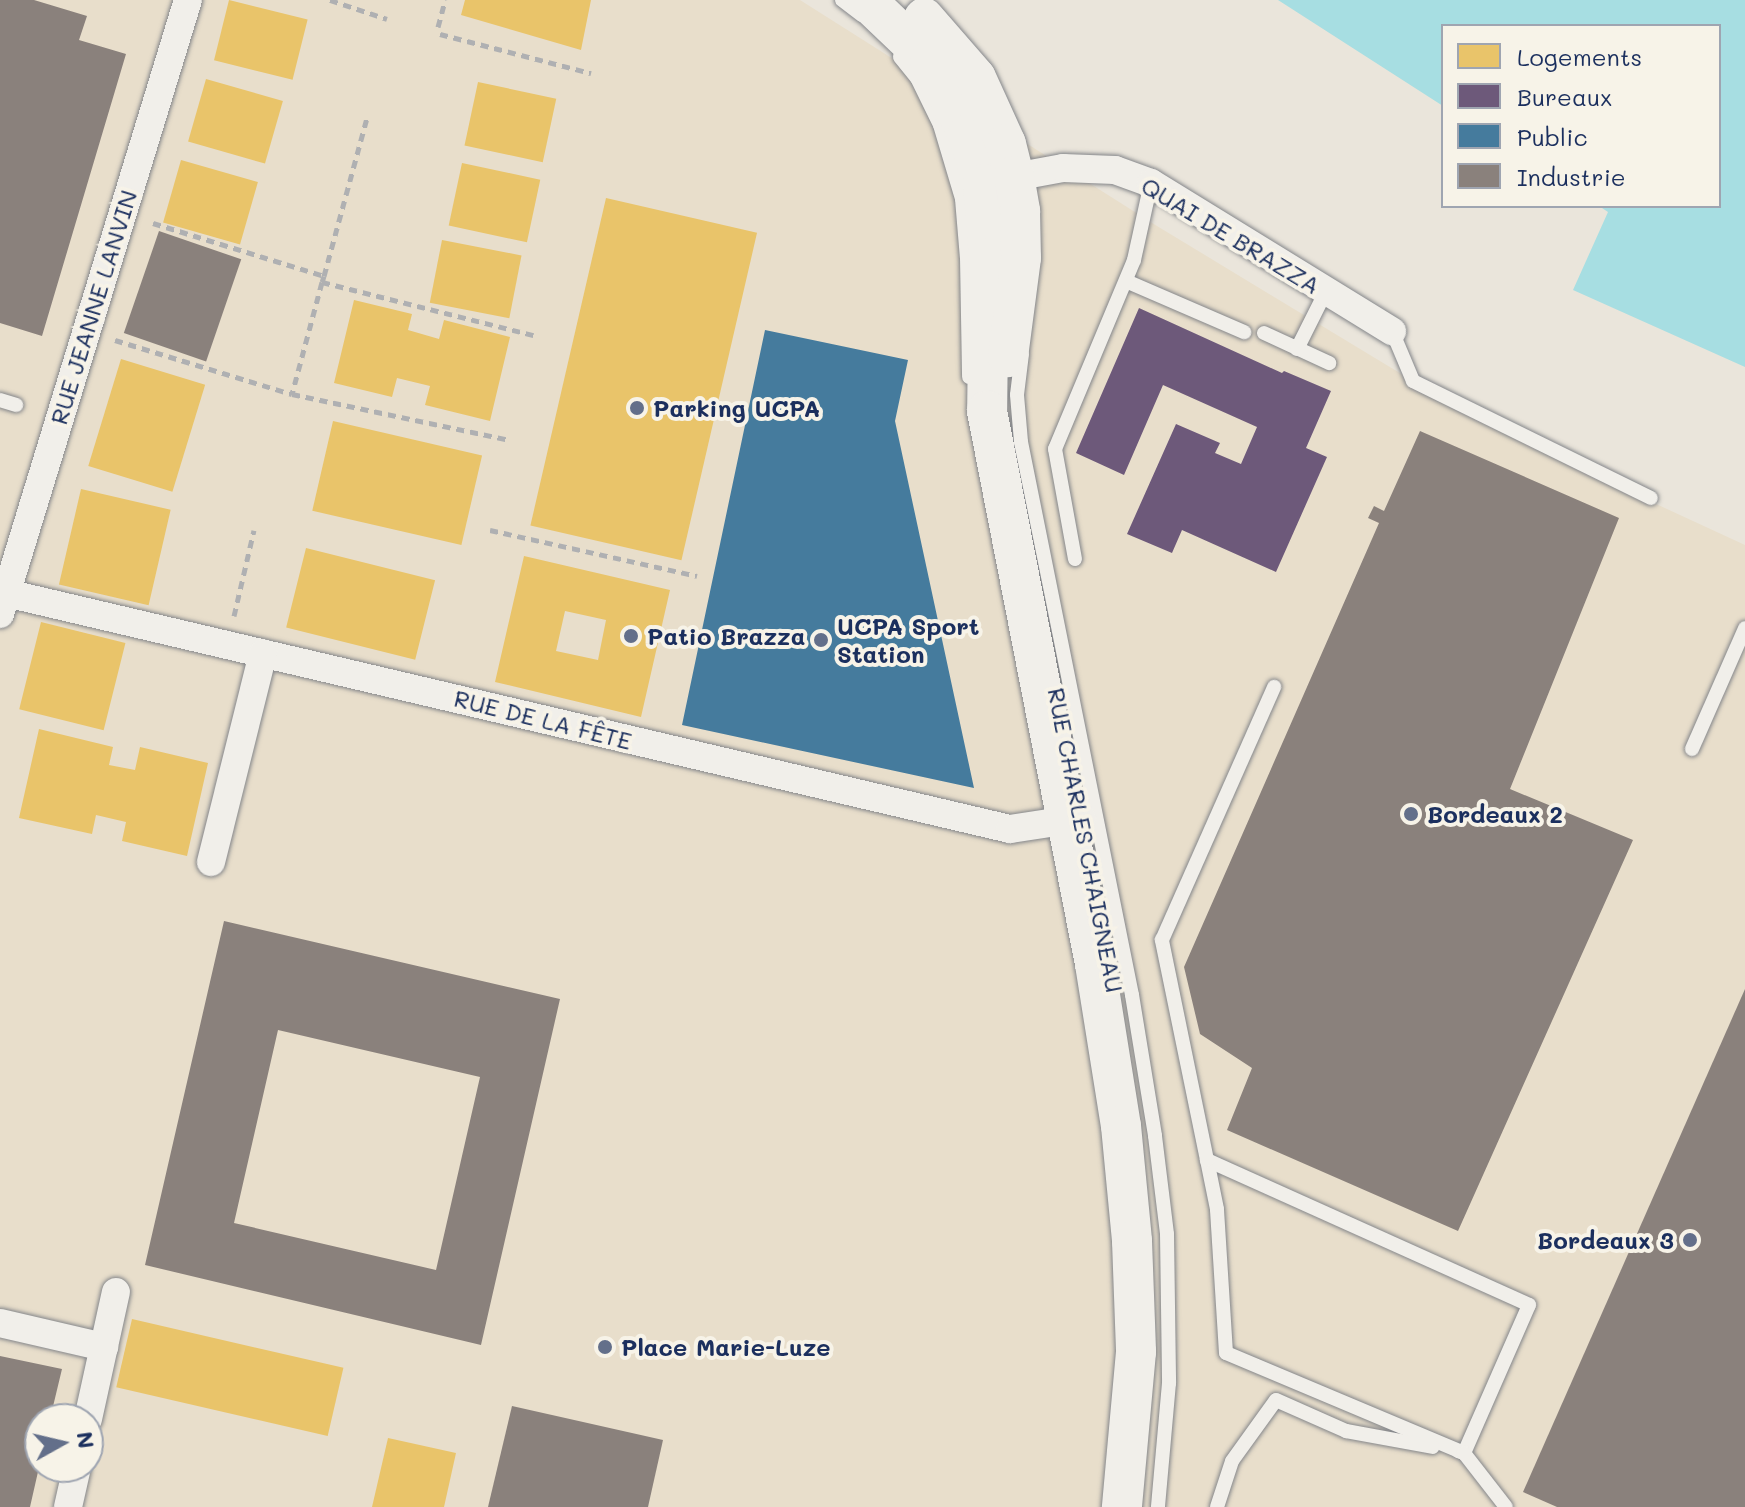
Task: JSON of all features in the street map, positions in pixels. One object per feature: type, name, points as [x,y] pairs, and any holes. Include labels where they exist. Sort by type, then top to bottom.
[{"type":"main road","points":[[866,0],[930,61],[968,134],[1008,177]]},
{"type":"main road","points":[[924,4],[976,78],[1006,144],[1008,177]]},
{"type":"main road","name":"RUE CHARLES CHAIGNEAU","points":[[1008,177],[1020,211],[1021,258],[1002,388],[1068,820],[1121,1126],[1132,1241],[1136,1352],[1122,1507]]},
{"type":"main road","name":"RUE CHARLES CHAIGNEAU","points":[[1068,820],[1118,999],[1150,1232],[1155,1364],[1143,1507]]},
{"type":"street","name":"RUE JEANNE LANVIN","points":[[3,604],[188,0]]},
{"type":"street","name":"QUAI DE BRAZZA","points":[[1008,177],[1063,168],[1115,170],[1151,183],[1392,331]]},
{"type":"street","name":"RUE DE LA FÊTE","points":[[3,604],[263,653],[1010,829],[1068,820]]},
{"type":"street","points":[[211,862],[263,653]]},
{"type":"street","points":[[92,1403],[116,1292]]},
{"type":"street","points":[[0,1323],[104,1347]]},
{"type":"street","points":[[68,1507],[73,1483]]},
{"type":"lane","points":[[842,0],[884,36],[917,78],[951,155],[962,199],[966,243],[970,389]]},
{"type":"lane","points":[[976,53],[1008,111],[1008,177],[1036,208],[1037,259]]},
{"type":"lane","points":[[1075,559],[1055,449],[1134,260],[1151,183]]},
{"type":"lane","points":[[1126,281],[1244,332]]},
{"type":"lane","points":[[1034,284],[1017,395],[1021,442],[1132,995],[1167,1234],[1169,1383],[1158,1507]]},
{"type":"lane","points":[[1297,349],[1326,291]]},
{"type":"lane","points":[[1392,331],[1413,381],[1651,498]]},
{"type":"lane","points":[[1264,333],[1329,363]]},
{"type":"lane","points":[[0,400],[16,405]]},
{"type":"lane","points":[[974,430],[1068,820],[1085,975],[1119,1200],[1121,1336],[1108,1507]]},
{"type":"lane","points":[[1692,749],[1745,628]]},
{"type":"lane","points":[[1274,687],[1162,940],[1217,1209],[1226,1353],[1464,1453],[1506,1507]]},
{"type":"lane","points":[[1207,1160],[1529,1305],[1464,1453]]},
{"type":"lane","points":[[1217,1507],[1232,1461],[1276,1400],[1346,1431],[1464,1453]]},
{"type":"path","points":[[330,0],[387,19]]},
{"type":"path","points":[[438,27],[445,0]]},
{"type":"path","points":[[440,34],[591,73]]},
{"type":"path","points":[[292,394],[367,118]]},
{"type":"path","points":[[153,223],[323,279],[533,335]]},
{"type":"path","points":[[115,340],[292,394],[510,440]]},
{"type":"path","points":[[227,645],[254,530]]},
{"type":"path","points":[[490,530],[697,576]]},
{"type":"shaded area","points":[[0,0],[800,0],[1157,226],[1413,381],[1654,503],[1745,545],[1745,1507],[0,1507]]},
{"type":"water","points":[[1278,0],[1745,0],[1745,367],[1573,290],[1608,212],[1602,208],[1721,208],[1721,24],[1441,24],[1441,105]]},
{"type":"building: Logements","points":[[229,0],[308,20],[293,80],[214,60]]},
{"type":"building: Logements","points":[[465,0],[591,0],[581,50],[461,15]]},
{"type":"building: Logements","points":[[206,79],[283,101],[265,164],[188,141]]},
{"type":"building: Logements","points":[[478,82],[556,99],[543,162],[464,146]]},
{"type":"building: Logements","points":[[181,160],[258,182],[240,245],[163,222]]},
{"type":"building: Logements","points":[[462,163],[540,180],[527,242],[449,226]]},
{"type":"building: Logements","name":"Parking UCPA","points":[[606,198],[757,233],[681,560],[530,525]]},
{"type":"building: Logements","points":[[442,240],[522,255],[509,318],[430,303]]},
{"type":"building: Logements","points":[[354,300],[412,314],[408,330],[439,339],[444,320],[510,337],[490,421],[425,405],[430,386],[397,378],[392,397],[334,383]]},
{"type":"building: Logements","points":[[121,359],[205,385],[172,492],[88,466]]},
{"type":"building: Logements","points":[[333,421],[482,455],[461,545],[312,511]]},
{"type":"building: Logements","points":[[81,489],[171,510],[149,605],[59,584]]},
{"type":"building: Logements","points":[[306,548],[435,580],[415,660],[286,628]]},
{"type":"building: Logements","name":"Patio Brazza","points":[[524,556],[670,590],[641,717],[495,682]],"holes":[[[565,611],[606,620],[598,660],[556,651]]]},
{"type":"building: Logements","points":[[41,622],[125,643],[104,730],[19,709]]},
{"type":"building: Logements","points":[[39,729],[113,747],[109,765],[135,770],[140,747],[208,763],[187,856],[122,841],[126,822],[96,815],[92,834],[19,818]]},
{"type":"building: Logements","points":[[132,1319],[343,1368],[328,1436],[116,1387]]},
{"type":"building: Logements","points":[[388,1438],[456,1453],[444,1507],[372,1507]]},
{"type":"building: Bureaux","points":[[1139,308],[1282,373],[1284,371],[1331,391],[1306,448],[1327,457],[1276,572],[1182,530],[1172,553],[1127,534],[1176,424],[1220,443],[1215,453],[1241,464],[1257,427],[1163,385],[1124,475],[1076,453]]},
{"type":"building: Public","name":"UCPA Sport Station","points":[[765,330],[908,360],[895,421],[974,788],[682,725]]},
{"type":"building: Industrie","points":[[0,0],[34,0],[87,16],[79,40],[126,54],[42,336],[0,323]]},
{"type":"building: Industrie","points":[[159,231],[241,259],[206,361],[124,333]]},
{"type":"building: Industrie","name":"Bordeaux 2","points":[[1420,431],[1619,518],[1510,789],[1633,840],[1458,1231],[1227,1130],[1252,1068],[1200,1034],[1184,967],[1379,523],[1368,518],[1374,506],[1384,511]]},
{"type":"building: Industrie","points":[[224,921],[560,999],[481,1345],[145,1265]],"holes":[[[278,1030],[480,1077],[436,1270],[234,1223]]]},
{"type":"building: Industrie","name":"Bordeaux 3","points":[[1745,989],[1745,1507],[1557,1507],[1523,1492]]},
{"type":"building: Industrie","points":[[0,1356],[62,1369],[54,1403],[24,1403],[24,1483],[35,1483],[30,1507],[0,1507]]},
{"type":"building: Industrie","points":[[512,1406],[663,1440],[648,1507],[488,1507]]},
{"type":"place","name":"Parking UCPA","points":[[637,408]]},
{"type":"place","name":"Patio Brazza","points":[[631,636]]},
{"type":"place","name":"UCPA Sport Station","points":[[821,640]]},
{"type":"place","name":"Bordeaux 2","points":[[1411,814]]},
{"type":"place","name":"Bordeaux 3","points":[[1690,1240]]},
{"type":"place","name":"Place Marie-Luze","points":[[605,1347]]}]
